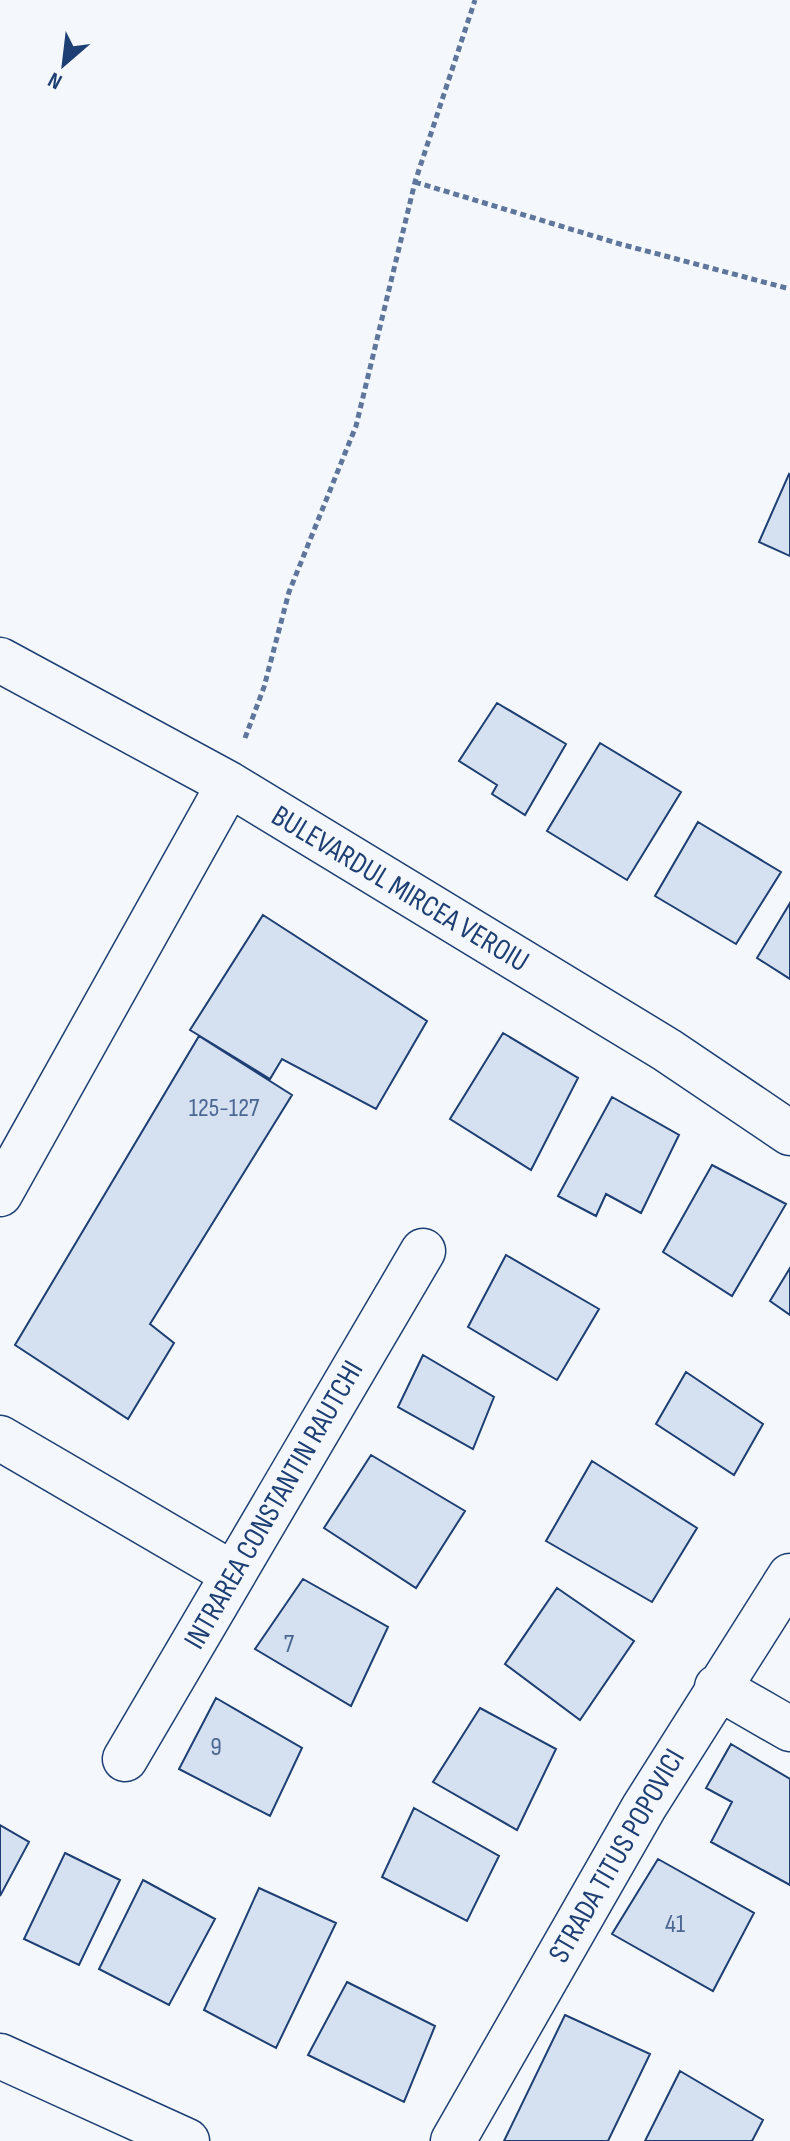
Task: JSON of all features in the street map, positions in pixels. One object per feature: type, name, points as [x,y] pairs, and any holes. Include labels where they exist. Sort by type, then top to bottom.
[{"type":"street","name":"BULEVARDUL MIRCEA VEROIU","points":[[0,660],[229,784],[667,1050],[790,1133]]},
{"type":"street","points":[[0,1194],[229,784]]},
{"type":"street","name":"INTRAREA CONSTANTIN RAUTCHI","points":[[125,1759],[423,1251]]},
{"type":"street","points":[[0,1438],[233,1574]]},
{"type":"street","name":"STRADA TITUS POPOVICI","points":[[453,2141],[717,1687],[790,1576]]},
{"type":"street","points":[[717,1687],[790,1729]]},
{"type":"street","points":[[0,2056],[187,2141]]},
{"type":"path","points":[[229,784],[264,687],[289,592],[356,426],[415,182],[475,0]]},
{"type":"path","points":[[415,182],[620,244],[790,289]]},
{"type":"building","points":[[790,475],[790,556],[759,542]]},
{"type":"building","points":[[497,703],[566,744],[525,815],[492,794],[497,785],[459,761]]},
{"type":"building","points":[[600,743],[681,792],[627,880],[547,831]]},
{"type":"building","points":[[698,822],[781,872],[736,944],[655,896]]},
{"type":"building","points":[[790,903],[790,979],[757,958]]},
{"type":"building","points":[[263,915],[427,1021],[376,1109],[282,1059],[270,1079],[190,1030]]},
{"type":"building","points":[[503,1033],[578,1078],[531,1170],[450,1119]]},
{"type":"building","points":[[199,1036],[292,1095],[150,1324],[174,1343],[128,1419],[15,1345]]},
{"type":"building","points":[[612,1097],[679,1135],[641,1213],[606,1194],[596,1216],[558,1196]]},
{"type":"building","points":[[712,1165],[786,1204],[732,1296],[663,1252]]},
{"type":"building","points":[[506,1255],[599,1309],[557,1380],[468,1327]]},
{"type":"building","points":[[790,1268],[790,1315],[770,1301]]},
{"type":"building","points":[[423,1355],[494,1397],[473,1449],[398,1407]]},
{"type":"building","points":[[686,1372],[763,1424],[734,1475],[656,1424]]},
{"type":"building","points":[[371,1455],[465,1511],[416,1588],[324,1528]]},
{"type":"building","points":[[592,1461],[697,1528],[652,1602],[546,1541]]},
{"type":"building","points":[[303,1579],[388,1627],[351,1706],[255,1649]]},
{"type":"building","points":[[557,1588],[634,1641],[580,1720],[505,1664]]},
{"type":"building","points":[[216,1698],[302,1748],[270,1816],[179,1769]]},
{"type":"building","points":[[480,1708],[556,1749],[517,1830],[433,1782]]},
{"type":"building","points":[[731,1744],[790,1779],[790,1885],[711,1842],[732,1802],[706,1788]]},
{"type":"building","points":[[414,1808],[499,1856],[467,1921],[382,1877]]},
{"type":"building","points":[[0,1825],[29,1842],[0,1896]]},
{"type":"building","points":[[65,1853],[120,1880],[79,1965],[24,1939]]},
{"type":"building","points":[[658,1859],[754,1913],[713,1991],[612,1934]]},
{"type":"building","points":[[143,1880],[215,1919],[169,2005],[99,1969]]},
{"type":"building","points":[[259,1888],[336,1923],[276,2048],[204,2010]]},
{"type":"building","points":[[347,1982],[435,2026],[404,2102],[308,2055]]},
{"type":"building","points":[[565,2015],[650,2054],[608,2141],[504,2141]]},
{"type":"building","points":[[680,2071],[763,2120],[752,2141],[645,2141]]}]
